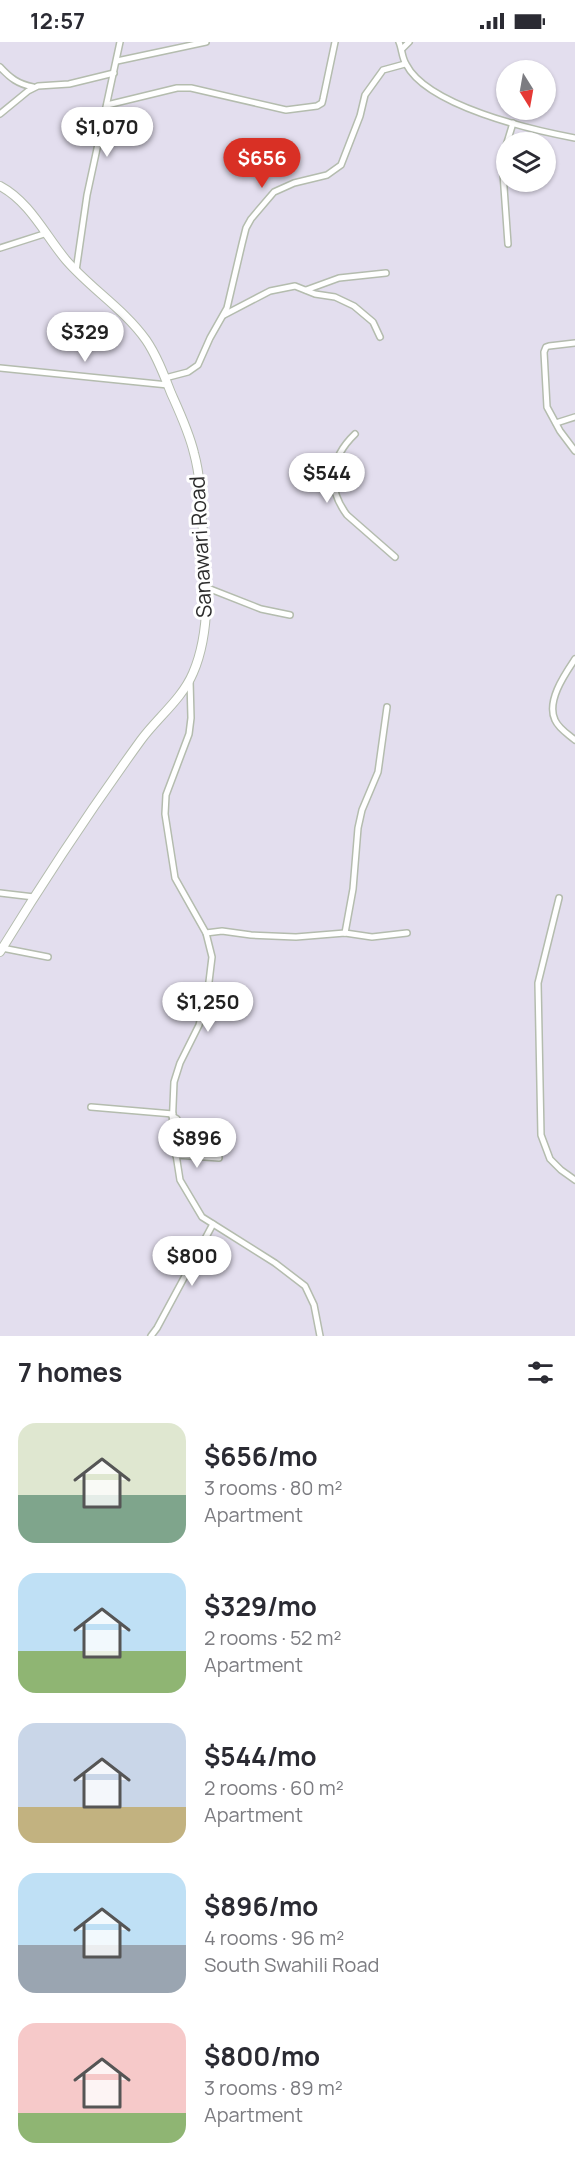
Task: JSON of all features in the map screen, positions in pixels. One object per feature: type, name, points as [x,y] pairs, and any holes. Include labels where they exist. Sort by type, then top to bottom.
[{"type":"street","points":[[76,271],[86,203],[120,42]]},
{"type":"street","points":[[117,61],[206,42]]},
{"type":"street","points":[[107,105],[177,88],[191,88],[286,110],[317,106],[322,103],[335,42]]},
{"type":"street","points":[[399,42],[405,64],[439,94],[471,110],[575,138]]},
{"type":"street","points":[[402,50],[409,42]]},
{"type":"street","points":[[0,368],[166,381],[196,367],[227,308],[242,244],[251,219],[274,192],[294,183],[327,175],[341,165],[365,95],[383,69],[405,64]]},
{"type":"street","points":[[0,67],[18,83],[33,87]]},
{"type":"street","points":[[0,114],[33,87],[45,84],[69,84],[114,73]]},
{"type":"street","points":[[508,244],[502,159],[506,139],[513,123]]},
{"type":"street","name":"Sanawari Road","points":[[0,186],[20,202],[76,271],[104,295],[142,335],[152,349],[188,433],[197,465],[204,543],[205,587],[205,621],[202,641],[190,680],[141,739],[86,817],[1,949]]},
{"type":"street","points":[[0,248],[47,233]]},
{"type":"street","points":[[306,290],[339,278],[386,273]]},
{"type":"street","points":[[222,316],[270,291],[295,286],[335,297],[354,306],[373,322],[380,337]]},
{"type":"street","points":[[575,343],[549,346],[544,352],[547,406],[575,451]]},
{"type":"street","points":[[556,423],[575,417]]},
{"type":"street","points":[[355,434],[343,446],[336,458],[333,476],[335,492],[347,515],[395,557]]},
{"type":"street","points":[[205,587],[261,609],[290,615]]},
{"type":"street","points":[[575,659],[557,689],[553,712],[556,722],[575,740]]},
{"type":"street","points":[[190,680],[189,734],[166,795],[165,814],[175,878],[206,933],[212,957],[208,990],[199,1025],[180,1063],[174,1082],[171,1129],[180,1180],[201,1217],[275,1263],[305,1286],[314,1305],[320,1336]]},
{"type":"street","points":[[345,933],[353,890],[358,828],[362,810],[378,772],[387,707]]},
{"type":"street","points":[[0,893],[34,897]]},
{"type":"street","points":[[559,898],[537,983],[541,1135],[550,1159],[575,1180]]},
{"type":"street","points":[[206,933],[222,931],[296,937],[345,933],[372,936],[407,933]]},
{"type":"street","points":[[1,949],[48,957]]},
{"type":"street","points":[[91,1107],[173,1115],[177,1119],[179,1131],[231,1136]]},
{"type":"street","points":[[176,1155],[219,1158]]},
{"type":"street","points":[[151,1336],[213,1224]]}]
